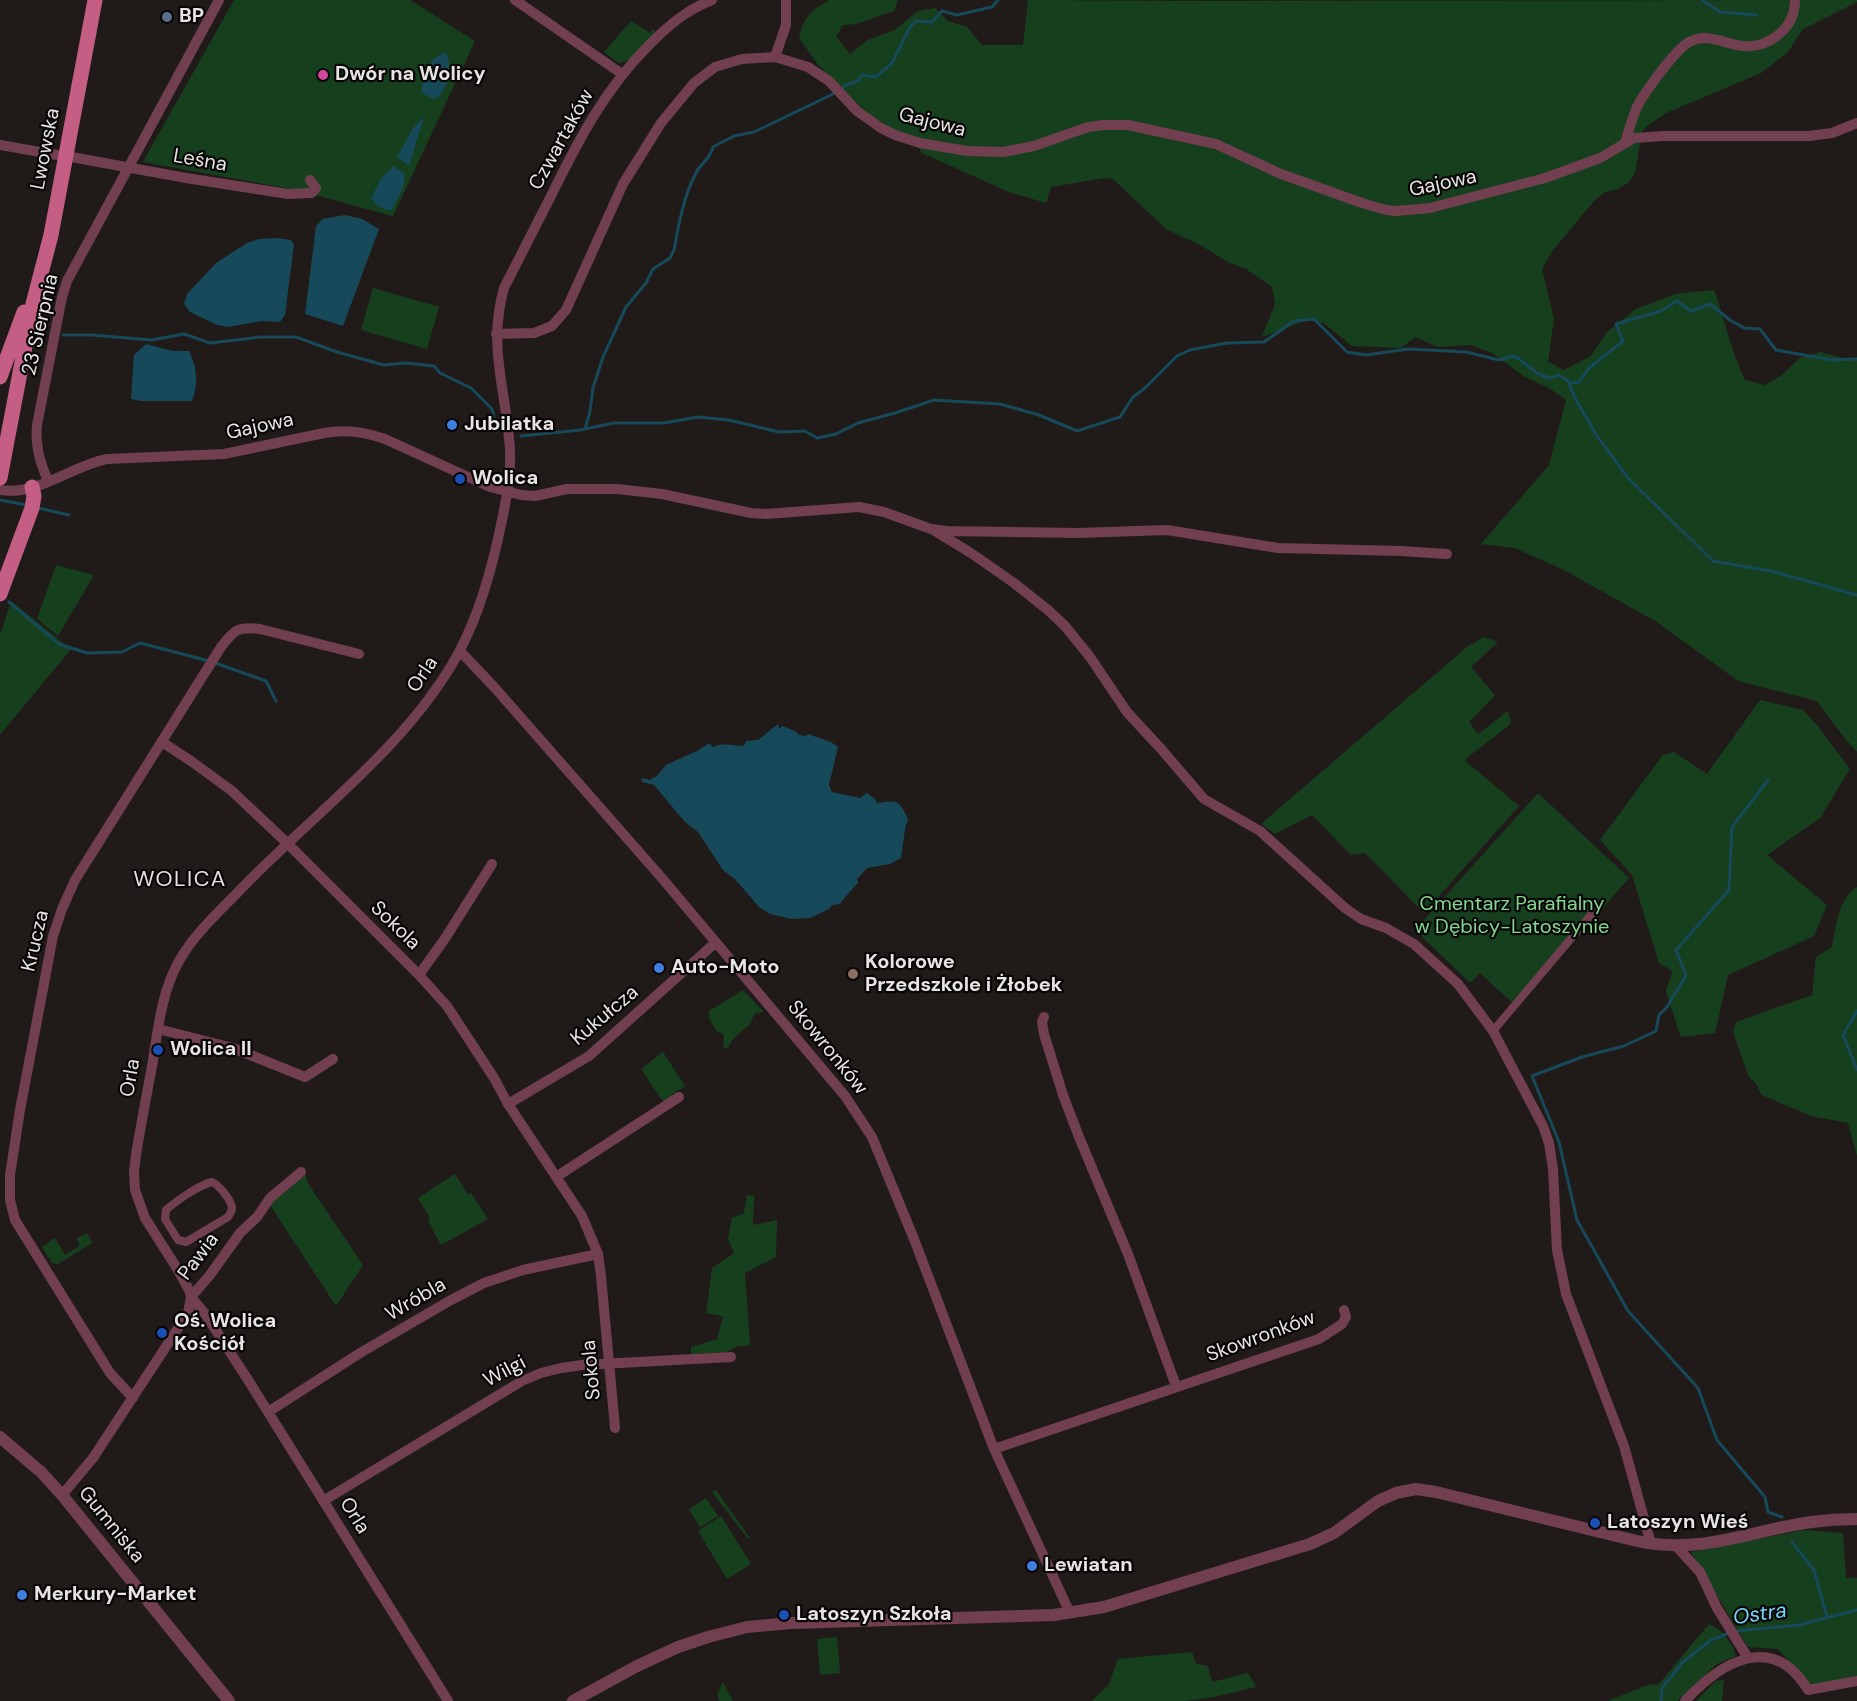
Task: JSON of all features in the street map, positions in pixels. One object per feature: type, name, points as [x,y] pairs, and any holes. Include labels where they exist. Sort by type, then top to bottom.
[{"type":"main road","name":"Lwowska","points":[[1,471],[33,304],[51,235],[86,0]]},
{"type":"main road","name":"Lwowska","points":[[33,304],[37,268],[95,0]]},
{"type":"main road","points":[[0,377],[37,268]]},
{"type":"main road","points":[[0,594],[32,508],[33,487]]},
{"type":"street","name":"23 Sierpnia","points":[[48,481],[38,454],[37,425],[62,297],[75,262],[219,0]]},
{"type":"street","points":[[515,0],[622,74]]},
{"type":"street","name":"Czwartaków","points":[[496,334],[504,288],[581,135],[598,107],[622,74],[670,24],[696,6],[712,0]]},
{"type":"street","points":[[775,57],[786,25],[786,0]]},
{"type":"street","points":[[1625,142],[1638,106],[1665,67],[1685,45],[1697,39],[1713,38],[1742,46],[1764,43],[1783,32],[1789,25],[1795,0]]},
{"type":"street","name":"Gajowa","points":[[496,334],[534,333],[552,326],[566,310],[623,184],[661,123],[694,83],[716,67],[742,59],[775,57],[808,67],[837,89],[857,111],[881,128],[920,143],[967,151],[1003,152],[1034,146],[1088,127],[1104,124],[1128,125],[1216,144],[1281,174],[1362,203],[1396,211],[1430,208],[1545,178],[1600,158],[1634,138],[1809,136],[1832,133],[1857,123]]},
{"type":"street","name":"Leśna","points":[[0,145],[288,194],[312,193],[316,188],[310,180]]},
{"type":"street","points":[[107,163],[112,168],[118,185]]},
{"type":"street","points":[[496,334],[510,460],[507,492]]},
{"type":"street","name":"Gajowa","points":[[0,490],[12,491],[33,487],[93,462],[107,459],[224,454],[340,430],[370,434],[385,439],[490,487],[507,492],[535,496],[567,489],[617,489],[662,494],[751,513],[766,514],[850,507],[884,512],[931,529]]},
{"type":"street","name":"Orla","points":[[448,1701],[268,1412],[206,1315],[191,1298],[178,1270],[145,1218],[135,1190],[134,1171],[166,991],[178,962],[195,937],[287,843],[356,780],[419,713],[460,651],[476,615],[491,572],[507,492]]},
{"type":"street","points":[[931,529],[1078,533],[1167,530],[1278,548],[1447,554]]},
{"type":"street","points":[[931,529],[1014,583],[1065,626],[1090,657],[1126,712],[1204,799],[1260,831],[1345,908],[1367,922],[1386,928],[1414,944],[1458,984],[1493,1031],[1543,1126],[1553,1169],[1557,1250],[1566,1294],[1624,1446],[1651,1544]]},
{"type":"street","name":"Krucza","points":[[133,1398],[110,1373],[15,1220],[10,1200],[10,1175],[20,1110],[53,936],[75,880],[233,632],[246,627],[260,629],[359,654]]},
{"type":"street","name":"Skowronków","points":[[460,651],[662,877],[845,1096],[872,1137],[914,1239],[994,1449],[1070,1613]]},
{"type":"street","name":"Sokola","points":[[162,742],[232,791],[287,843],[447,1006],[582,1216],[598,1254],[615,1428]]},
{"type":"street","points":[[419,975],[492,864]]},
{"type":"street","points":[[1493,1031],[1595,910]]},
{"type":"street","name":"Kukułcza","points":[[508,1104],[589,1056],[715,943]]},
{"type":"street","points":[[1044,1017],[1042,1022],[1044,1034],[1063,1095],[1128,1254],[1176,1386]]},
{"type":"street","points":[[158,1029],[233,1048],[305,1077],[333,1059]]},
{"type":"street","points":[[556,1177],[679,1097]]},
{"type":"street","name":"Pawia","points":[[62,1495],[93,1458],[133,1398],[188,1313],[191,1298],[240,1233],[257,1217],[270,1198],[301,1172]]},
{"type":"street","points":[[208,1183],[216,1184],[232,1207],[231,1214],[186,1242],[182,1242],[175,1237],[165,1219],[166,1210],[208,1183]]},
{"type":"street","name":"Wróbla","points":[[268,1412],[360,1353],[484,1283],[524,1270],[598,1254]]},
{"type":"street","name":"Skowronków","points":[[994,1449],[1319,1339],[1342,1324],[1346,1317],[1344,1310]]},
{"type":"street","name":"Wilgi","points":[[323,1501],[522,1381],[541,1373],[561,1368],[731,1357]]},
{"type":"street","name":"Gumniska","points":[[0,1437],[41,1472],[62,1495],[229,1701]]},
{"type":"street","points":[[573,1701],[637,1666],[678,1647],[747,1627],[785,1623],[1070,1613],[1104,1607],[1310,1544],[1343,1528],[1388,1496],[1409,1490],[1436,1492],[1651,1544],[1677,1546],[1712,1543],[1809,1522],[1857,1520]]},
{"type":"street","points":[[1677,1546],[1700,1572],[1717,1608],[1748,1658]]},
{"type":"street","points":[[1685,1701],[1714,1674],[1748,1658],[1759,1656],[1775,1659],[1792,1671],[1809,1696],[1857,1681]]},
{"type":"green space","points":[[234,0],[410,0],[475,41],[393,216],[297,190],[143,162]]},
{"type":"green space","points":[[830,0],[898,0],[894,11],[856,24],[843,25],[836,36],[850,54],[868,40],[895,30],[918,11],[935,8],[948,21],[967,27],[982,45],[1023,45],[1028,0],[1857,0],[1803,29],[1788,52],[1761,73],[1666,113],[1651,123],[1642,131],[1635,173],[1629,182],[1618,189],[1605,192],[1595,200],[1553,250],[1542,269],[1554,319],[1548,362],[1564,370],[1591,356],[1608,331],[1636,309],[1675,294],[1714,290],[1745,380],[1765,385],[1782,375],[1800,358],[1820,352],[1847,359],[1857,357],[1857,752],[1817,701],[1738,681],[1657,622],[1564,570],[1515,548],[1481,544],[1549,465],[1566,400],[1549,388],[1525,377],[1492,353],[1471,345],[1438,347],[1415,337],[1401,348],[1352,346],[1325,324],[1309,319],[1262,337],[1275,304],[1272,287],[1246,269],[1166,229],[1113,179],[1104,178],[1051,187],[1046,203],[1009,192],[922,153],[912,137],[895,132],[863,109],[819,66],[799,38],[809,15]]},
{"type":"green space","points":[[631,21],[650,33],[653,29],[655,32],[629,62],[619,63],[604,52]]},
{"type":"green space","points":[[373,288],[439,307],[427,349],[361,330]]},
{"type":"green space","points":[[56,565],[94,575],[58,636],[37,619]]},
{"type":"green space","points":[[11,601],[71,649],[0,735],[0,635]]},
{"type":"green space","points":[[1484,637],[1498,642],[1471,667],[1495,695],[1469,722],[1478,734],[1508,711],[1511,724],[1464,760],[1519,806],[1424,913],[1365,853],[1351,855],[1312,815],[1275,834],[1261,824],[1467,647]]},
{"type":"green space","points":[[1760,700],[1803,710],[1850,769],[1820,818],[1767,855],[1827,905],[1814,936],[1728,975],[1715,1033],[1681,1037],[1666,992],[1672,971],[1659,963],[1632,875],[1600,840],[1663,755],[1674,752],[1707,774]]},
{"type":"green space","name":"Cmentarz Parafialny w Dębicy-Latoszynie","points":[[1538,793],[1629,878],[1517,1007],[1480,973],[1470,983],[1415,930]]},
{"type":"green space","points":[[1857,887],[1857,1156],[1848,1123],[1811,1116],[1762,1095],[1749,1077],[1733,1032],[1736,1022],[1812,995],[1816,957],[1832,947],[1842,906],[1846,898]]},
{"type":"green space","points":[[743,990],[764,1012],[755,1013],[749,1025],[725,1049],[724,1036],[716,1031],[709,1018],[709,1011]]},
{"type":"green space","points":[[663,1052],[685,1086],[671,1095],[664,1103],[641,1069]]},
{"type":"green space","points":[[455,1174],[468,1195],[471,1193],[488,1219],[441,1245],[428,1221],[430,1218],[418,1198]]},
{"type":"green space","points":[[306,1175],[307,1182],[363,1265],[336,1306],[270,1205],[300,1177]]},
{"type":"green space","points":[[747,1195],[754,1196],[753,1225],[777,1220],[776,1257],[745,1273],[750,1345],[735,1347],[727,1352],[691,1354],[691,1347],[717,1339],[723,1316],[706,1313],[712,1268],[734,1253],[728,1239],[732,1218],[744,1213]]},
{"type":"green space","points":[[87,1233],[92,1243],[58,1264],[52,1263],[42,1247],[55,1238],[65,1255],[80,1246],[77,1238]]},
{"type":"green space","points":[[716,1490],[750,1538],[748,1539],[712,1492]]},
{"type":"green space","points":[[706,1498],[718,1516],[700,1527],[689,1509]]},
{"type":"green space","points":[[721,1516],[751,1564],[727,1579],[698,1531]]},
{"type":"green space","points":[[1804,1530],[1843,1533],[1846,1578],[1857,1578],[1857,1676],[1811,1685],[1778,1649],[1748,1647],[1691,1552]]},
{"type":"green space","points":[[1709,1624],[1726,1637],[1736,1656],[1717,1664],[1677,1701],[1608,1701],[1650,1684],[1658,1685]]},
{"type":"green space","points":[[837,1637],[840,1673],[820,1675],[817,1639]]},
{"type":"green space","points":[[1192,1652],[1196,1664],[1208,1666],[1212,1682],[1248,1673],[1256,1687],[1185,1701],[1092,1701],[1109,1684],[1118,1659]]},
{"type":"green space","points":[[1724,1680],[1722,1701],[1696,1701],[1716,1681]]},
{"type":"green space","points":[[723,1682],[733,1701],[720,1701],[717,1695]]},
{"type":"water","points":[[446,52],[449,65],[448,81],[439,97],[433,99],[422,93],[424,73],[434,59]]},
{"type":"water","points":[[424,117],[408,165],[398,156],[413,128]]},
{"type":"water","points":[[393,166],[405,174],[403,188],[392,210],[386,210],[371,198],[381,179]]},
{"type":"water","points":[[345,215],[362,219],[379,229],[343,326],[305,314],[316,226],[323,219]]},
{"type":"water","points":[[259,239],[291,240],[294,244],[285,315],[280,322],[262,321],[228,327],[217,325],[190,312],[184,304],[187,294],[216,263],[247,243]]},
{"type":"water","points":[[146,344],[173,351],[189,351],[196,376],[196,388],[192,401],[131,399],[134,355]]},
{"type":"water","points":[[778,724],[779,729],[782,726],[799,735],[809,734],[838,747],[829,785],[832,792],[860,798],[867,793],[877,803],[897,803],[908,819],[901,858],[890,864],[867,868],[857,879],[858,883],[840,904],[832,905],[829,909],[810,918],[791,919],[770,914],[759,907],[735,879],[723,870],[698,832],[685,822],[654,785],[642,782],[641,778],[651,780],[666,765],[709,743],[713,747],[724,744],[744,746],[746,741],[758,740]]},
{"type":"waterway","points":[[585,429],[593,388],[603,357],[626,307],[646,283],[653,269],[670,258],[674,250],[687,193],[697,171],[713,147],[734,136],[754,132],[831,95],[846,85],[858,81],[862,75],[876,77],[892,63],[910,27],[916,21],[932,22],[942,11],[957,15],[992,7],[998,0]]},
{"type":"waterway","points":[[1702,0],[1720,12],[1757,15]]},
{"type":"waterway","points":[[521,436],[580,430],[614,423],[664,423],[698,417],[729,420],[779,432],[805,431],[817,438],[836,434],[858,423],[934,400],[1000,404],[1039,415],[1077,431],[1120,417],[1133,397],[1177,356],[1190,350],[1227,343],[1264,342],[1294,321],[1314,319],[1347,352],[1366,355],[1408,349],[1466,352],[1499,360],[1515,356],[1537,373],[1549,378],[1559,375],[1571,383],[1579,382],[1589,368],[1623,341],[1616,324],[1661,311],[1677,301],[1691,311],[1710,304],[1744,328],[1760,329],[1776,350],[1832,360],[1857,359]]},
{"type":"waterway","points":[[63,335],[151,340],[184,334],[210,343],[261,337],[296,337],[337,352],[384,365],[406,363],[434,366],[440,373],[471,388],[492,409],[497,431]]},
{"type":"waterway","points":[[1569,384],[1597,436],[1628,478],[1713,561],[1771,571],[1857,595]]},
{"type":"waterway","points":[[0,500],[26,505]]},
{"type":"waterway","points":[[38,508],[69,515]]},
{"type":"waterway","points":[[9,602],[59,644],[87,653],[122,652],[140,643],[209,661]]},
{"type":"waterway","points":[[215,663],[266,681],[276,701]]},
{"type":"waterway","points":[[1768,780],[1732,827],[1729,890],[1676,950],[1686,975],[1667,1007],[1659,1015],[1656,1031],[1624,1046],[1582,1057],[1532,1076],[1559,1142],[1577,1220],[1628,1311],[1698,1388],[1717,1440],[1765,1497],[1768,1512],[1782,1517]]},
{"type":"waterway","points":[[1857,1011],[1843,1035],[1857,1070]]},
{"type":"waterway","points":[[1792,1542],[1814,1570],[1827,1617]]},
{"type":"waterway","name":"Ostra","points":[[1735,1631],[1799,1625],[1857,1610]]},
{"type":"waterway","name":"Ostra","points":[[1661,1701],[1662,1688],[1683,1662],[1711,1640],[1729,1633]]},
{"type":"place","name":"BP","points":[[167,17]]},
{"type":"place","name":"Dwór na Wolicy","points":[[323,75]]},
{"type":"place","name":"Jubilatka","points":[[452,425]]},
{"type":"place","name":"Wolica","points":[[460,479]]},
{"type":"place","name":"Auto-Moto","points":[[659,968]]},
{"type":"place","name":"Kolorowe Przedszkole i Żłobek","points":[[853,974]]},
{"type":"place","name":"Wolica II","points":[[158,1050]]},
{"type":"place","name":"Oś. Wolica Kościół","points":[[162,1333]]},
{"type":"place","name":"Latoszyn Wieś","points":[[1595,1523]]},
{"type":"place","name":"Lewiatan","points":[[1032,1566]]},
{"type":"place","name":"Merkury-Market","points":[[22,1595]]},
{"type":"place","name":"Latoszyn Szkoła","points":[[784,1615]]},
{"type":"district","name":"WOLICA","points":[[180,880]]}]
